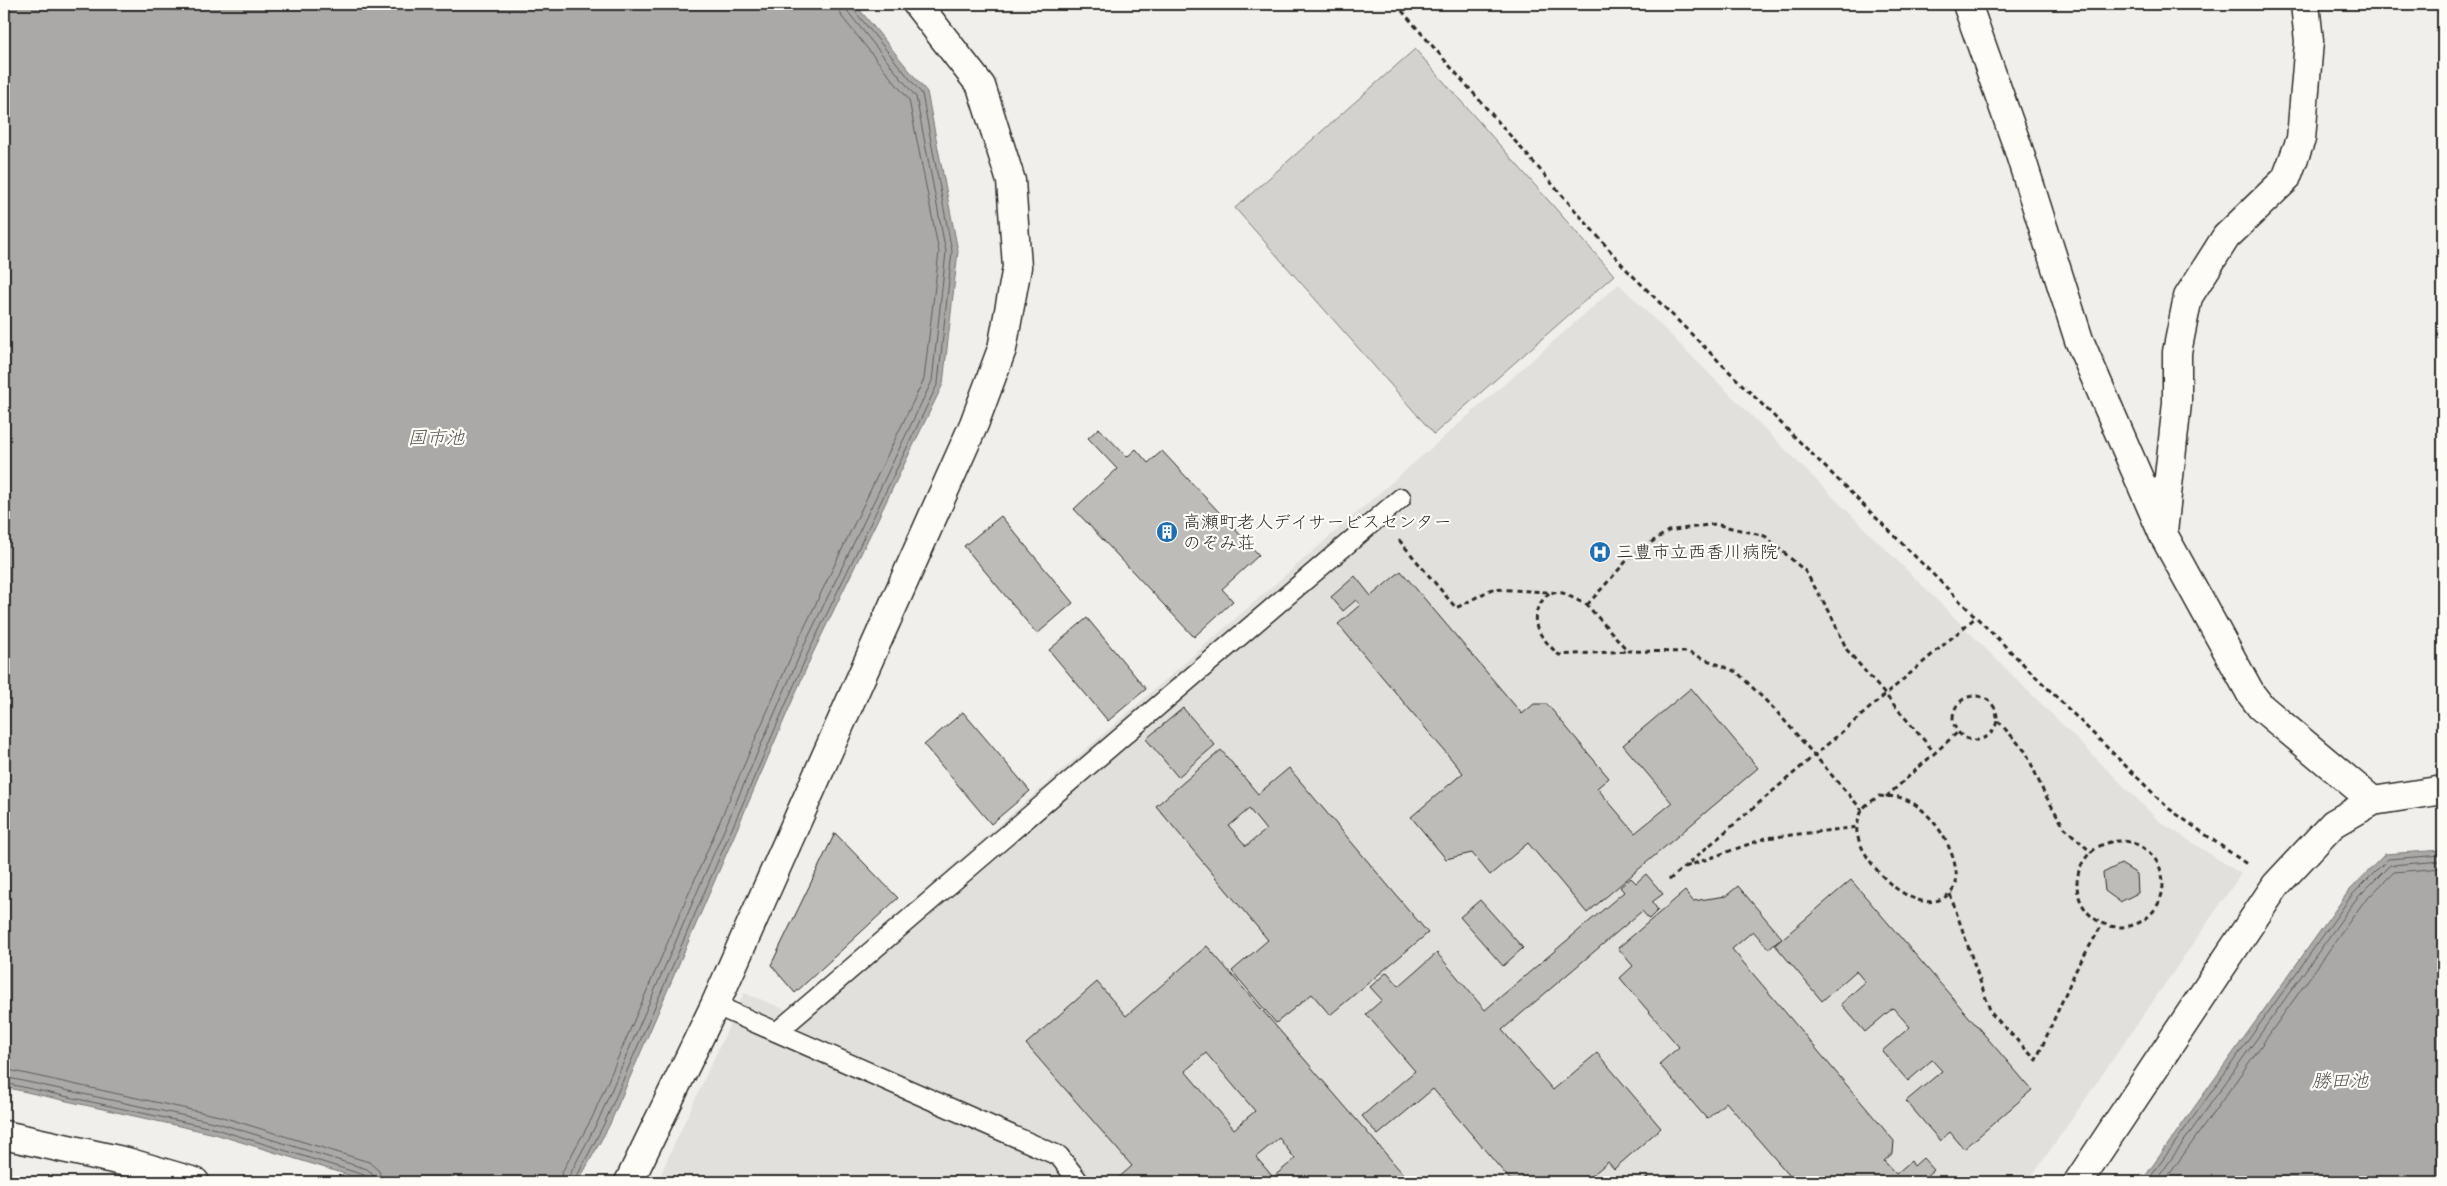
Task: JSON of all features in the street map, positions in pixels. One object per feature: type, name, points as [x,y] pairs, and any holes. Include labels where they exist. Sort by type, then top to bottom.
[{"type":"street","points":[[629,1182],[715,1005],[974,424],[1002,349],[1017,267],[1011,181],[981,86],[917,4]]},
{"type":"street","points":[[1967,4],[2017,145],[2079,340],[2163,534],[2251,694],[2261,707],[2373,801]]},
{"type":"street","points":[[2163,534],[2177,404],[2177,352],[2188,297],[2226,237],[2286,179],[2301,139],[2309,41],[2305,4]]},
{"type":"street","points":[[2078,1182],[2276,886],[2333,824],[2373,801],[2443,790]]},
{"type":"street","points":[[4,1135],[128,1162],[195,1182]]},
{"type":"lane","points":[[777,1032],[1401,498]]},
{"type":"lane","points":[[715,1005],[1059,1156],[1079,1182]]},
{"type":"path","points":[[1396,4],[1628,270],[2168,808],[2276,886]]},
{"type":"path","points":[[1380,517],[1456,608],[1492,590],[1563,593],[1587,605],[1628,651]]},
{"type":"path","points":[[1587,605],[1631,556],[1668,531],[1715,524],[1765,536],[1805,572],[1828,611],[1847,650],[1935,753]]},
{"type":"path","points":[[1550,592],[1539,603],[1535,622],[1541,639],[1559,655],[1628,651],[1687,652],[1737,672],[1778,712],[1862,810]]},
{"type":"path","points":[[1668,880],[1976,617]]},
{"type":"path","points":[[1970,696],[1977,696],[1990,701],[1997,713],[1998,720],[1992,733],[1979,741],[1964,737],[1958,732],[1953,718],[1958,704],[1970,696]]},
{"type":"path","points":[[1998,720],[2026,752],[2044,792],[2064,827],[2092,853]]},
{"type":"path","points":[[1886,797],[1958,732]]},
{"type":"path","points":[[1879,796],[1886,797],[1899,797],[1920,809],[1947,840],[1957,867],[1956,886],[1950,894],[1937,902],[1917,901],[1894,889],[1866,855],[1857,833],[1862,810],[1879,796]]},
{"type":"path","points":[[1682,868],[1766,838],[1858,827]]},
{"type":"path","points":[[2123,841],[2137,844],[2149,852],[2158,864],[2163,877],[2163,891],[2158,905],[2150,916],[2138,924],[2124,928],[2096,920],[2086,910],[2079,898],[2077,884],[2080,870],[2092,853],[2109,842],[2123,841]]},
{"type":"path","points":[[1950,894],[1991,1013],[2036,1060],[2076,970],[2103,923]]},
{"type":"shaded area","points":[[1415,49],[1614,275],[1434,434],[1235,208]]},
{"type":"shaded area","name":"三豊市立西香川病院","points":[[1619,284],[2159,821],[2241,874],[2028,1182],[657,1182],[744,993],[787,1010]]},
{"type":"water","name":"国市池","points":[[4,4],[855,4],[927,92],[958,251],[943,384],[812,655],[609,1126],[578,1182],[371,1182],[215,1134],[4,1087]]},
{"type":"water","name":"勝田池","points":[[2443,850],[2443,1182],[2141,1182],[2348,892],[2385,854]]},
{"type":"building","name":"高瀬町老人デイサービスセンター のぞみ荘","points":[[1099,428],[1127,457],[1136,449],[1148,463],[1162,451],[1259,555],[1222,589],[1233,601],[1194,637],[1074,509],[1117,469],[1088,438]]},
{"type":"building","points":[[1001,516],[1073,603],[1037,634],[964,546]]},
{"type":"building","points":[[1401,571],[1522,714],[1534,704],[1547,704],[1609,778],[1597,788],[1635,833],[1672,803],[1623,745],[1691,688],[1758,768],[1587,913],[1528,843],[1490,875],[1472,853],[1446,859],[1411,817],[1463,773],[1338,624],[1360,605],[1356,600],[1343,611],[1331,597],[1355,576],[1371,596]]},
{"type":"building","points":[[1087,618],[1146,689],[1108,721],[1049,650]]},
{"type":"building","points":[[1183,708],[1215,745],[1178,777],[1146,739]]},
{"type":"building","points":[[963,712],[1030,791],[991,824],[924,745]]},
{"type":"building","points":[[1221,750],[1258,794],[1289,768],[1428,933],[1330,1015],[1312,994],[1276,1023],[1232,971],[1268,940],[1156,806]],"holes":[[[1249,809],[1266,830],[1246,846],[1229,826]]]},
{"type":"building","points":[[835,833],[898,898],[795,993],[771,965]]},
{"type":"building","points":[[2121,864],[2137,874],[2138,893],[2120,902],[2105,891],[2103,873]]},
{"type":"building","points":[[1646,874],[1663,894],[1652,902],[1658,910],[1649,919],[1642,911],[1502,1030],[1553,1090],[1597,1053],[1661,1128],[1614,1169],[1608,1162],[1584,1182],[1512,1182],[1433,1089],[1378,1135],[1362,1116],[1415,1071],[1366,1014],[1382,1000],[1370,987],[1387,972],[1399,986],[1437,953],[1485,1010],[1624,892],[1620,887],[1631,878],[1636,883]]},
{"type":"building","points":[[1851,880],[2032,1090],[1964,1149],[1950,1132],[1940,1141],[1906,1101],[1942,1071],[1932,1060],[1908,1081],[1882,1051],[1910,1027],[1893,1008],[1865,1032],[1841,1004],[1865,982],[1856,971],[1822,1001],[1775,945]]},
{"type":"building","points":[[1738,886],[1782,938],[1769,949],[1753,931],[1732,949],[1894,1141],[1893,1153],[1884,1161],[1896,1174],[1911,1161],[1914,1166],[1923,1158],[1934,1170],[1925,1178],[1928,1182],[1795,1182],[1726,1102],[1707,1119],[1659,1064],[1679,1047],[1620,978],[1633,966],[1618,948],[1685,891],[1693,901],[1726,896]]},
{"type":"building","points":[[1480,900],[1523,948],[1503,966],[1460,917]]},
{"type":"building","points":[[1207,946],[1410,1182],[1119,1182],[1117,1179],[1132,1166],[1026,1044],[1097,982],[1126,1016]],"holes":[[[1206,1053],[1255,1111],[1234,1129],[1185,1071]],[[1279,1138],[1295,1159],[1273,1177],[1256,1157]]]},
{"type":"building","points":[[1647,1177],[1652,1182],[1641,1182]]},
{"type":"place","name":"高瀬町老人デイサービスセンター のぞみ荘","points":[[1167,532]]},
{"type":"place","name":"三豊市立西香川病院","points":[[1600,552]]}]
